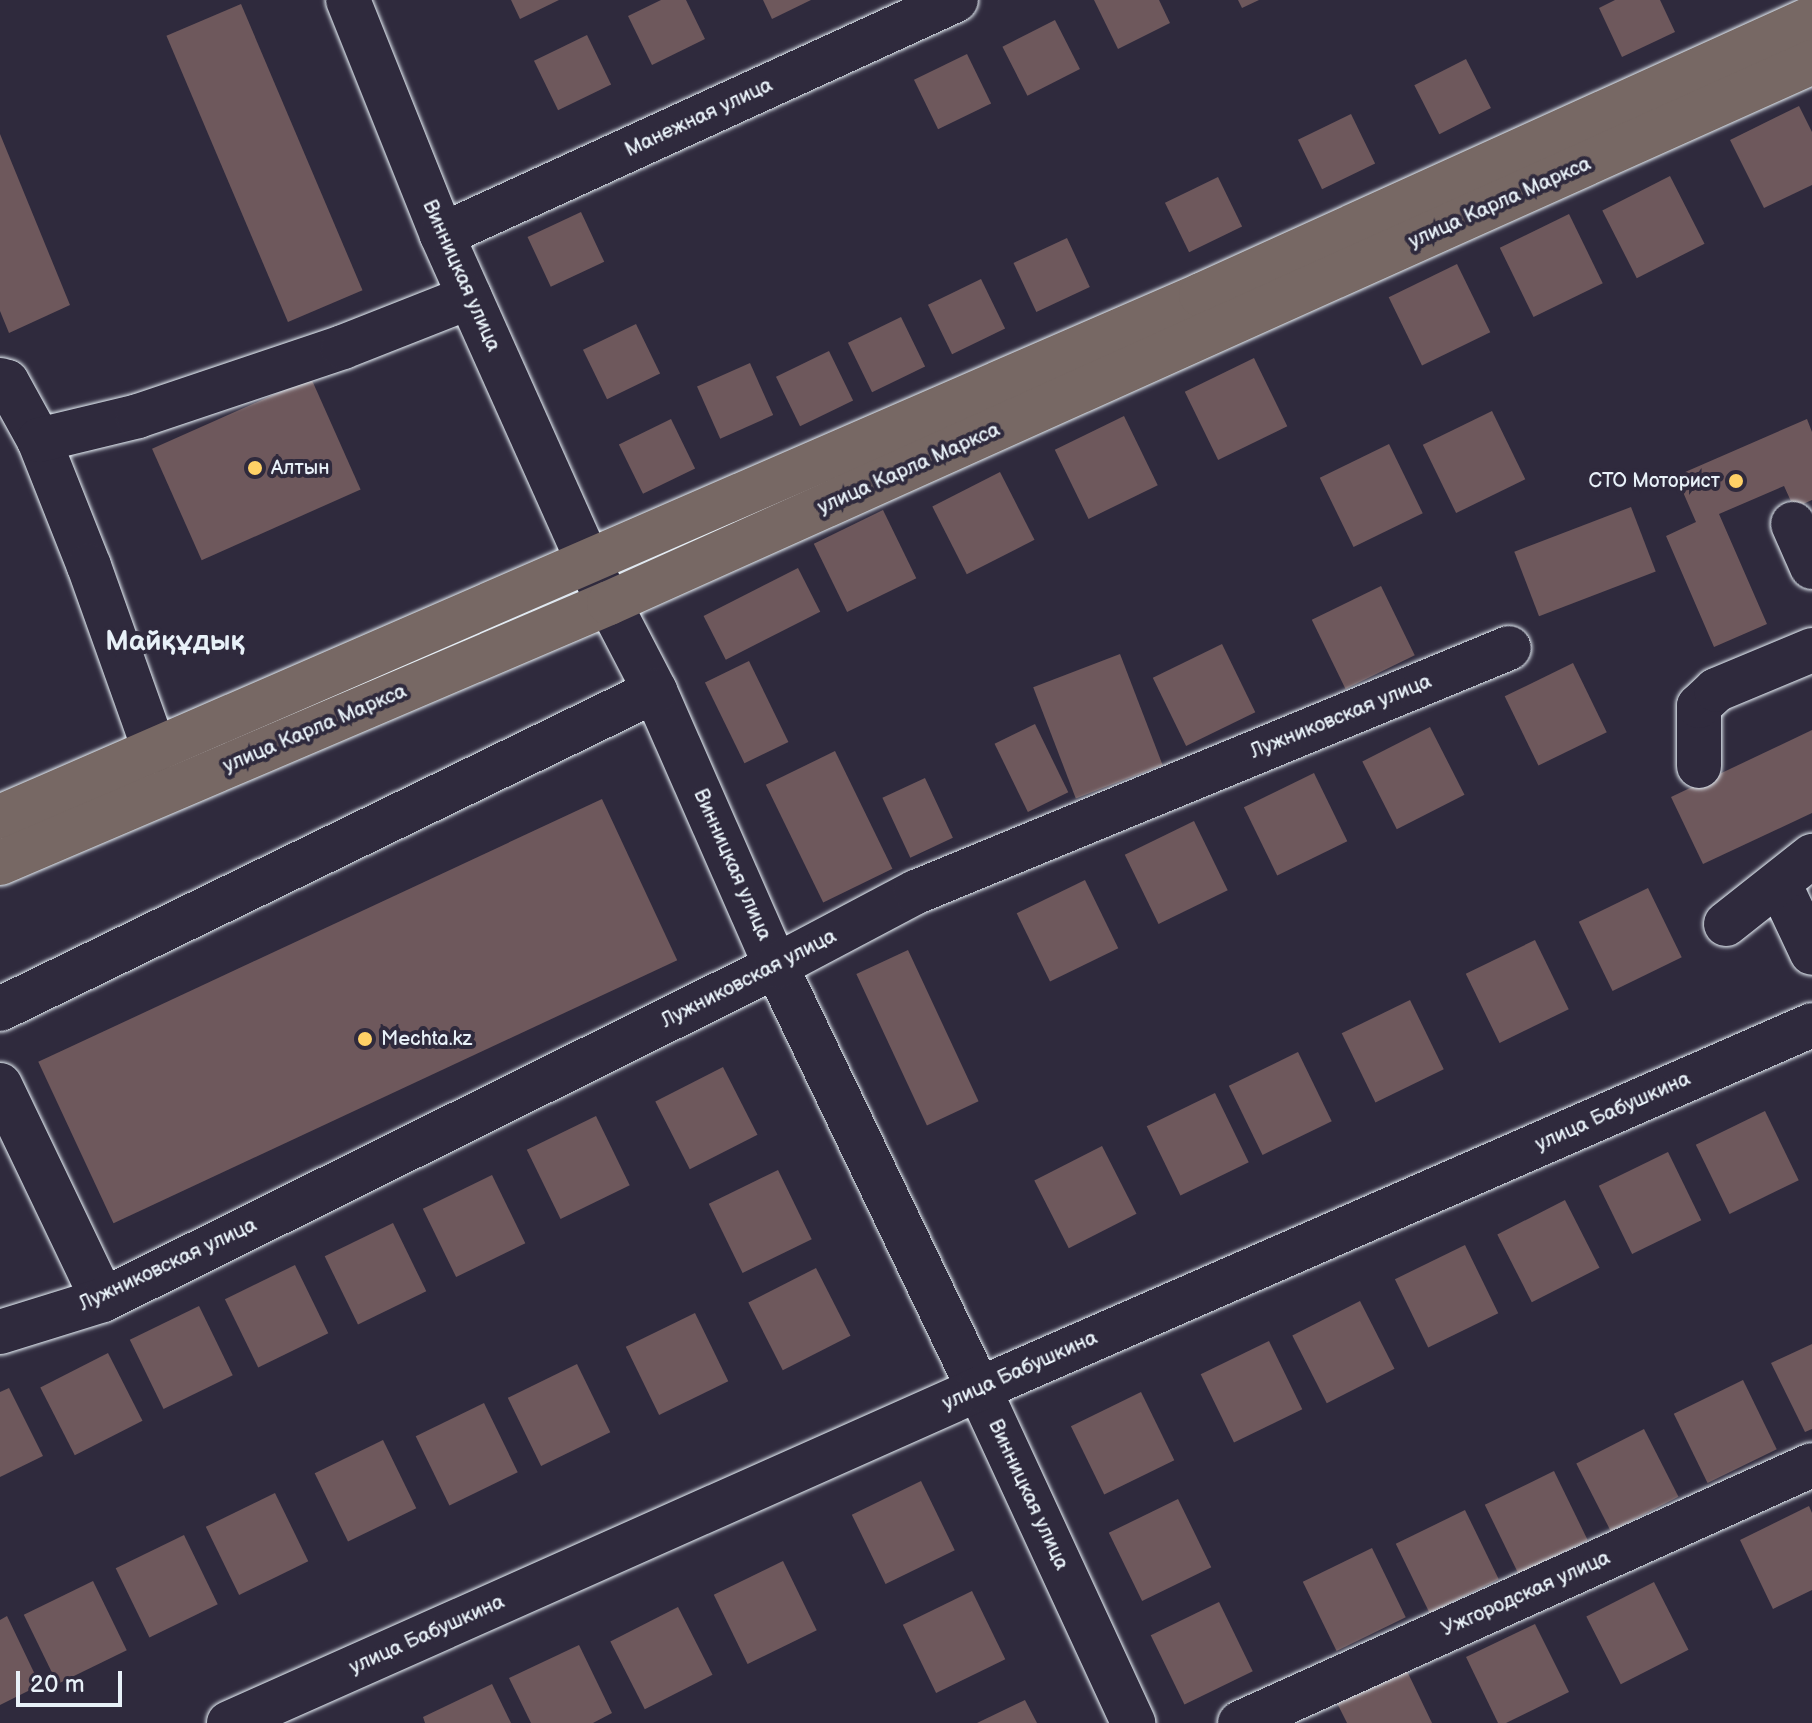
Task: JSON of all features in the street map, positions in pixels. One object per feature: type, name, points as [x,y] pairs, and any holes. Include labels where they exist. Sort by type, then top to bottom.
[{"type":"main road","name":"улица Карла Маркса","points":[[0,817],[589,564],[1201,295],[1812,18]]},
{"type":"main road","name":"улица Карла Маркса","points":[[0,863],[609,603],[1812,62]]},
{"type":"street","name":"Винницкая улица","points":[[348,0],[442,235],[589,564],[655,691],[776,966],[979,1389],[1133,1723]]},
{"type":"street","name":"Манежная улица","points":[[442,235],[956,0]]},
{"type":"street","points":[[39,440],[138,416],[343,347],[470,297]]},
{"type":"street","points":[[0,380],[7,382],[39,440],[89,566],[155,751]]},
{"type":"street","points":[[1793,524],[1812,567]]},
{"type":"street","name":"Лужниковская улица","points":[[0,1332],[103,1300],[776,966],[916,892],[1509,648]]},
{"type":"street","points":[[1699,766],[1699,706],[1716,690],[1812,650]]},
{"type":"street","points":[[0,1009],[655,691]]},
{"type":"street","points":[[1726,924],[1812,856]]},
{"type":"street","points":[[1779,883],[1812,953]]},
{"type":"street","name":"улица Бабушкина","points":[[229,1723],[1810,1015]]},
{"type":"street","points":[[0,1085],[103,1300]]},
{"type":"street","name":"Ужгородская улица","points":[[1240,1723],[1812,1465]]},
{"type":"building","points":[[511,0],[559,0],[520,19]]},
{"type":"building","points":[[661,0],[686,0],[705,39],[652,65],[628,16]]},
{"type":"building","points":[[763,0],[811,0],[772,19]]},
{"type":"building","points":[[1094,0],[1159,0],[1170,23],[1118,49]]},
{"type":"building","points":[[1238,0],[1259,0],[1242,8]]},
{"type":"building","points":[[1615,0],[1660,0],[1675,32],[1622,57],[1599,8]]},
{"type":"building","points":[[241,4],[363,290],[288,322],[166,36]]},
{"type":"building","points":[[1055,20],[1080,69],[1027,96],[1002,47]]},
{"type":"building","points":[[587,35],[611,84],[558,110],[534,61]]},
{"type":"building","points":[[967,54],[991,103],[938,129],[914,80]]},
{"type":"building","points":[[1466,59],[1491,108],[1439,134],[1414,85]]},
{"type":"building","points":[[1799,106],[1812,132],[1812,185],[1764,208],[1730,140]]},
{"type":"building","points":[[1351,114],[1375,163],[1322,189],[1298,140]]},
{"type":"building","points":[[0,134],[70,305],[9,333],[0,311]]},
{"type":"building","points":[[1670,176],[1705,244],[1637,278],[1602,211]]},
{"type":"building","points":[[1218,177],[1242,226],[1189,252],[1165,203]]},
{"type":"building","points":[[581,212],[604,262],[551,287],[528,237]]},
{"type":"building","points":[[1569,214],[1603,283],[1534,317],[1500,248]]},
{"type":"building","points":[[1067,238],[1090,287],[1036,312],[1014,263]]},
{"type":"building","points":[[1457,264],[1490,332],[1422,366],[1389,297]]},
{"type":"building","points":[[981,279],[1005,328],[952,354],[928,305]]},
{"type":"building","points":[[901,317],[925,366],[872,392],[848,343]]},
{"type":"building","points":[[636,324],[660,373],[607,399],[583,350]]},
{"type":"building","points":[[829,351],[853,400],[800,426],[776,377]]},
{"type":"building","points":[[1254,358],[1287,426],[1218,460],[1185,392]]},
{"type":"building","points":[[750,363],[773,415],[720,439],[697,387]]},
{"type":"building","name":"Алтын","points":[[311,378],[361,489],[202,560],[152,449]]},
{"type":"building","points":[[1492,411],[1525,479],[1456,513],[1423,445]]},
{"type":"building","points":[[1124,416],[1158,485],[1089,519],[1055,450]]},
{"type":"building","points":[[671,419],[695,468],[643,494],[619,444]]},
{"type":"building","points":[[1807,419],[1812,432],[1812,500],[1794,508],[1784,486],[1719,514],[1767,624],[1714,647],[1666,536],[1696,522],[1676,476]]},
{"type":"building","points":[[1389,444],[1423,513],[1354,547],[1320,478]]},
{"type":"building","points":[[1000,472],[1035,540],[967,574],[932,507]]},
{"type":"building","points":[[1631,507],[1656,571],[1539,616],[1514,552]]},
{"type":"building","points":[[883,510],[916,578],[847,612],[814,544]]},
{"type":"building","points":[[798,568],[820,612],[726,660],[704,616]]},
{"type":"building","points":[[1381,586],[1415,655],[1346,689],[1312,620]]},
{"type":"building","points":[[1222,644],[1255,712],[1186,746],[1153,678]]},
{"type":"building","points":[[1120,654],[1163,765],[1076,798],[1033,687]]},
{"type":"building","points":[[749,661],[788,742],[744,763],[705,682]]},
{"type":"building","points":[[1573,663],[1607,732],[1538,766],[1505,696]]},
{"type":"building","points":[[1035,724],[1068,792],[1028,812],[995,744]]},
{"type":"building","points":[[1430,727],[1465,795],[1397,829],[1362,762]]},
{"type":"building","points":[[1812,730],[1812,813],[1703,864],[1671,797]]},
{"type":"building","points":[[835,751],[892,869],[823,902],[766,785]]},
{"type":"building","points":[[1314,773],[1347,841],[1277,876],[1244,807]]},
{"type":"building","points":[[925,778],[953,838],[910,858],[882,798]]},
{"type":"building","points":[[602,799],[677,960],[114,1223],[38,1062]]},
{"type":"building","points":[[1194,821],[1228,890],[1159,924],[1125,855]]},
{"type":"building","points":[[1085,880],[1118,948],[1050,982],[1017,913]]},
{"type":"building","points":[[1648,888],[1682,957],[1613,991],[1579,922]]},
{"type":"building","points":[[1535,940],[1569,1009],[1500,1043],[1466,974]]},
{"type":"building","points":[[908,950],[979,1101],[927,1125],[856,974]]},
{"type":"building","points":[[1410,1000],[1444,1069],[1375,1103],[1342,1033]]},
{"type":"building","points":[[1298,1052],[1332,1121],[1263,1155],[1229,1086]]},
{"type":"building","points":[[723,1067],[758,1135],[690,1169],[655,1102]]},
{"type":"building","points":[[1215,1093],[1249,1162],[1180,1196],[1147,1126]]},
{"type":"building","points":[[1765,1111],[1799,1180],[1730,1214],[1696,1145]]},
{"type":"building","points":[[596,1116],[630,1185],[561,1219],[527,1150]]},
{"type":"building","points":[[1102,1146],[1137,1214],[1069,1248],[1034,1181]]},
{"type":"building","points":[[1668,1152],[1701,1220],[1632,1254],[1599,1186]]},
{"type":"building","points":[[778,1170],[812,1239],[743,1273],[709,1204]]},
{"type":"building","points":[[492,1175],[525,1243],[456,1277],[423,1209]]},
{"type":"building","points":[[1565,1200],[1600,1268],[1532,1302],[1497,1235]]},
{"type":"building","points":[[393,1223],[426,1291],[358,1325],[325,1256]]},
{"type":"building","points":[[1465,1245],[1498,1313],[1428,1348],[1395,1279]]},
{"type":"building","points":[[295,1265],[328,1333],[258,1368],[225,1299]]},
{"type":"building","points":[[816,1268],[851,1336],[783,1370],[748,1303]]},
{"type":"building","points":[[1360,1301],[1395,1369],[1327,1403],[1292,1336]]},
{"type":"building","points":[[199,1306],[233,1375],[164,1409],[130,1340]]},
{"type":"building","points":[[695,1313],[728,1381],[659,1415],[626,1347]]},
{"type":"building","points":[[1269,1341],[1302,1409],[1234,1443],[1201,1374]]},
{"type":"building","points":[[1812,1344],[1812,1429],[1805,1432],[1771,1363]]},
{"type":"building","points":[[108,1353],[143,1421],[75,1455],[40,1388]]},
{"type":"building","points":[[577,1364],[610,1432],[541,1466],[508,1398]]},
{"type":"building","points":[[1743,1380],[1777,1449],[1708,1483],[1674,1414]]},
{"type":"building","points":[[9,1388],[43,1456],[0,1477],[0,1392]]},
{"type":"building","points":[[1141,1392],[1174,1460],[1104,1495],[1071,1426]]},
{"type":"building","points":[[484,1403],[518,1472],[449,1506],[416,1436]]},
{"type":"building","points":[[1644,1429],[1679,1497],[1611,1531],[1576,1464]]},
{"type":"building","points":[[383,1440],[416,1508],[348,1542],[315,1473]]},
{"type":"building","points":[[1554,1471],[1588,1540],[1519,1574],[1485,1505]]},
{"type":"building","points":[[921,1481],[955,1550],[886,1584],[852,1515]]},
{"type":"building","points":[[275,1493],[308,1561],[239,1595],[206,1527]]},
{"type":"building","points":[[1178,1499],[1211,1567],[1142,1601],[1109,1533]]},
{"type":"building","points":[[1809,1506],[1812,1513],[1812,1590],[1773,1609],[1740,1540]]},
{"type":"building","points":[[1465,1510],[1499,1579],[1430,1613],[1396,1544]]},
{"type":"building","points":[[184,1535],[218,1604],[149,1638],[116,1568]]},
{"type":"building","points":[[1372,1548],[1406,1617],[1337,1651],[1303,1582]]},
{"type":"building","points":[[783,1561],[817,1630],[748,1664],[714,1595]]},
{"type":"building","points":[[93,1581],[127,1650],[58,1684],[24,1615]]},
{"type":"building","points":[[1654,1582],[1689,1650],[1621,1684],[1586,1617]]},
{"type":"building","points":[[972,1591],[1005,1659],[936,1693],[903,1625]]},
{"type":"building","points":[[1219,1602],[1253,1671],[1184,1705],[1151,1635]]},
{"type":"building","points":[[678,1607],[713,1675],[645,1709],[610,1642]]},
{"type":"building","points":[[7,1616],[40,1685],[0,1705],[0,1620]]},
{"type":"building","points":[[1535,1624],[1569,1692],[1506,1723],[1498,1723],[1466,1657]]},
{"type":"building","points":[[579,1645],[612,1713],[593,1723],[531,1723],[509,1678]]},
{"type":"building","points":[[1406,1669],[1432,1723],[1347,1723],[1337,1703]]},
{"type":"building","points":[[492,1684],[511,1723],[425,1723],[423,1717]]},
{"type":"building","points":[[1025,1700],[1037,1723],[977,1723]]},
{"type":"place","name":"Алтын","points":[[255,468]]},
{"type":"place","name":"СТО Моторист","points":[[1736,481]]},
{"type":"place","name":"Mechta.kz","points":[[365,1039]]},
{"type":"district","name":"Майқұдық","points":[[175,642]]}]
